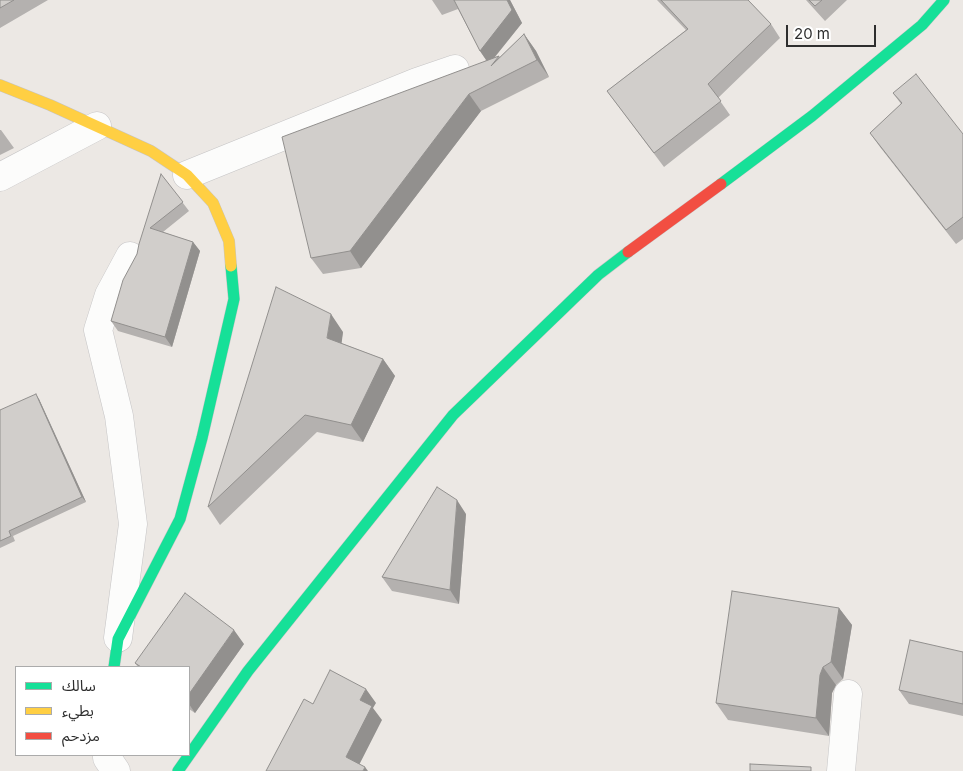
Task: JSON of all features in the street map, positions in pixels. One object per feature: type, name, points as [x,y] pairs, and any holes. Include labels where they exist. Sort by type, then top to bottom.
[{"type":"main road","points":[[190,754],[248,671],[452,415],[598,276],[812,116],[922,25],[944,0]]},
{"type":"main road","points":[[0,85],[152,151],[187,176],[213,203],[229,241],[234,299],[202,438],[180,519],[118,639],[114,666]]},
{"type":"main road","points":[[178,771],[188,756]]},
{"type":"street","points":[[187,176],[417,82],[455,69]]},
{"type":"street","points":[[0,177],[97,126]]},
{"type":"street","points":[[118,639],[132,524],[119,416],[98,330],[109,295],[130,256]]},
{"type":"street","points":[[841,771],[848,694]]},
{"type":"street","points":[[107,756],[116,771]]},
{"type":"building","points":[[0,0],[14,0],[0,8]]},
{"type":"building","points":[[454,0],[507,0],[512,10],[480,51]]},
{"type":"building","points":[[661,0],[748,0],[771,24],[708,84],[721,101],[654,153],[607,91],[688,29]]},
{"type":"building","points":[[809,0],[822,0],[815,6]]},
{"type":"building","points":[[524,34],[537,60],[469,94],[350,251],[311,258],[282,137],[499,56],[491,66]]},
{"type":"building","points":[[916,74],[963,134],[963,217],[946,230],[870,133],[902,103],[893,93]]},
{"type":"building","points":[[161,174],[183,202],[150,228],[193,242],[165,337],[111,321],[123,280],[137,254]]},
{"type":"building","points":[[276,287],[331,314],[327,338],[383,359],[351,425],[305,415],[208,507]]},
{"type":"building","points":[[36,394],[82,497],[9,531],[11,536],[0,541],[0,410]]},
{"type":"building","points":[[437,487],[457,500],[450,590],[382,577]]},
{"type":"building","points":[[732,591],[839,608],[831,662],[823,667],[820,675],[816,718],[716,703]]},
{"type":"building","points":[[185,593],[234,630],[190,693],[190,666],[140,666],[135,663]]},
{"type":"building","points":[[910,640],[963,652],[963,704],[899,690]]},
{"type":"building","points":[[330,670],[366,689],[360,700],[372,706],[346,757],[365,767],[363,771],[266,771],[304,699],[313,704]]},
{"type":"building","points":[[750,764],[811,767],[811,771],[750,771]]},
{"type":"traffic: fast","points":[[721,184],[812,116],[922,25],[944,0]]},
{"type":"traffic: fast","points":[[190,754],[248,671],[453,415],[598,275],[628,252]]},
{"type":"traffic: fast","points":[[114,666],[118,639],[180,519],[202,438],[234,299],[231,266]]},
{"type":"traffic: fast","points":[[178,771],[188,756]]},
{"type":"traffic: slow","points":[[0,85],[50,105],[151,151],[187,175],[213,203],[229,241],[231,266]]},
{"type":"traffic: jam","points":[[628,252],[721,184]]}]
